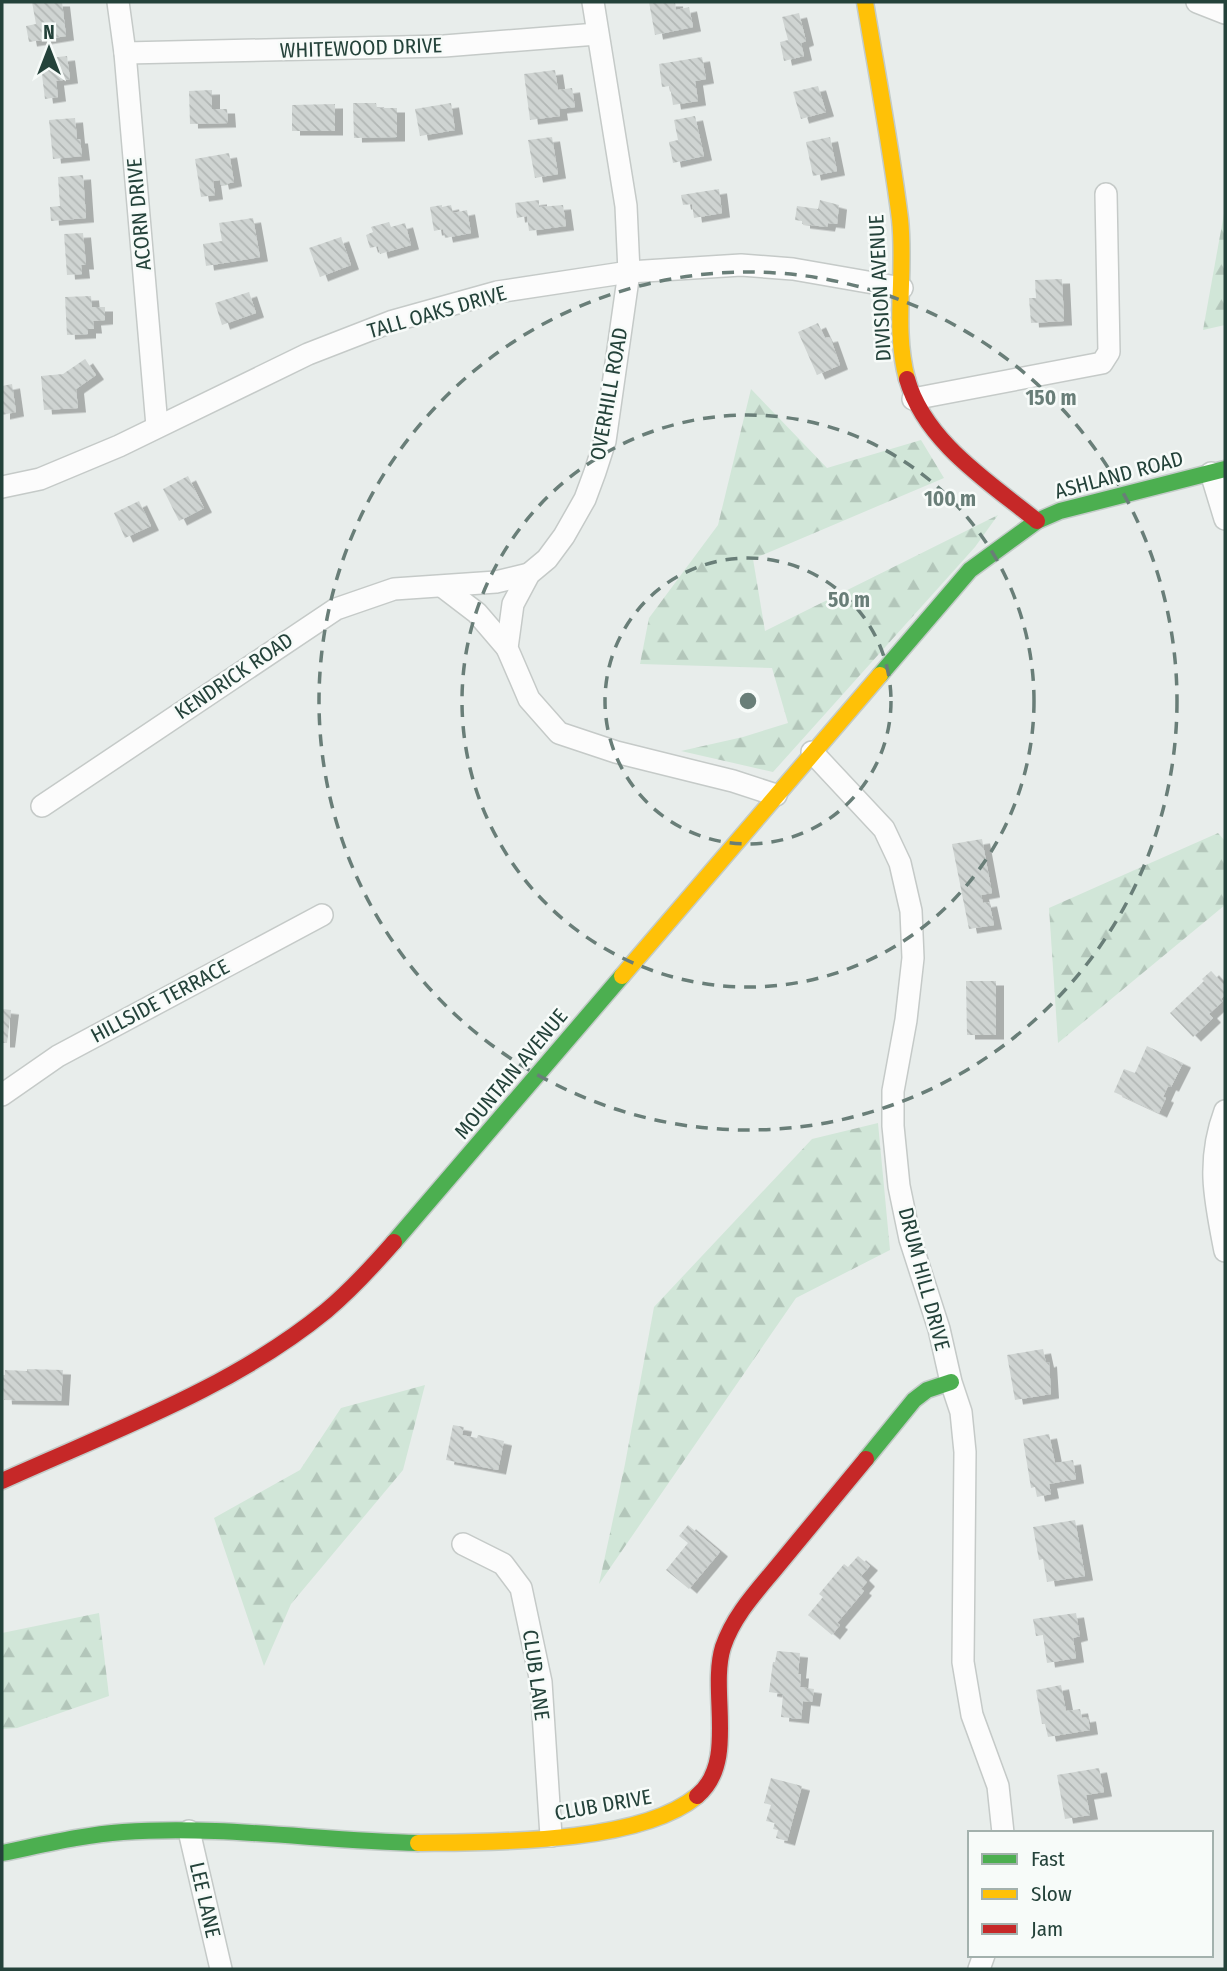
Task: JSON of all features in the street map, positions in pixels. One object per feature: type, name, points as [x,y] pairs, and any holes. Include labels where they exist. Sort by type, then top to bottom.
[{"type":"street","name":"ACORN DRIVE","points":[[118,2],[125,53],[157,426]]},
{"type":"street","name":"OVERHILL ROAD","points":[[593,2],[626,206],[629,272],[605,441],[585,499],[547,559],[529,574],[513,604],[508,648],[529,699],[559,733],[616,752],[721,778],[776,795]]},
{"type":"street","name":"DIVISION AVENUE","points":[[865,2],[900,221],[902,288],[899,328],[904,367],[913,399],[938,436],[967,464],[1037,520]]},
{"type":"street","points":[[1197,2],[1225,13]]},
{"type":"street","name":"WHITEWOOD DRIVE","points":[[125,53],[444,46],[597,34]]},
{"type":"street","points":[[913,399],[1102,363],[1107,359],[1106,194]]},
{"type":"street","name":"TALL OAKS DRIVE","points":[[2,487],[40,479],[119,446],[308,354],[393,321],[497,292],[629,272],[754,266],[793,269],[902,288]]},
{"type":"street","points":[[1218,471],[1225,519]]},
{"type":"street","name":"ASHLAND ROAD","points":[[960,580],[1037,520],[1060,511],[1218,471]]},
{"type":"street","name":"KENDRICK ROAD","points":[[42,806],[335,609],[394,589],[496,582],[529,574]]},
{"type":"street","name":"MOUNTAIN AVENUE","points":[[2,1481],[264,1356],[316,1320],[417,1216],[960,580]]},
{"type":"street","points":[[443,587],[477,612],[508,648]]},
{"type":"street","name":"DRUM HILL DRIVE","points":[[812,752],[884,829],[900,863],[911,911],[913,958],[906,1020],[893,1091],[893,1126],[899,1186],[910,1239],[939,1329],[961,1412],[965,1452],[963,1662],[972,1715],[998,1786],[1003,1831]]},
{"type":"street","name":"HILLSIDE TERRACE","points":[[2,1095],[58,1056],[322,915]]},
{"type":"street","points":[[1225,1111],[1216,1140],[1212,1173],[1225,1251]]},
{"type":"street","name":"CLUB DRIVE","points":[[2,1853],[121,1832],[284,1834],[417,1843],[551,1836],[640,1824],[689,1805],[702,1793],[719,1761],[720,1660],[733,1621],[914,1400],[927,1390],[951,1382]]},
{"type":"street","name":"CLUB LANE","points":[[463,1544],[503,1564],[521,1588],[541,1682],[551,1836]]},
{"type":"street","name":"LEE LANE","points":[[189,1831],[221,1969]]},
{"type":"green space","points":[[1225,208],[1225,325],[1203,330]]},
{"type":"green space","points":[[751,389],[827,468],[921,440],[944,478],[753,559],[765,631],[998,515],[975,547],[773,772],[681,751],[743,737],[788,723],[772,668],[640,664],[649,618],[718,525]]},
{"type":"green space","points":[[1218,833],[1225,841],[1225,905],[1058,1043],[1049,908]]},
{"type":"green space","points":[[878,1123],[890,1250],[796,1298],[599,1584],[625,1464],[654,1307],[812,1139]]},
{"type":"green space","points":[[425,1385],[403,1470],[291,1604],[264,1666],[214,1518],[300,1470],[341,1408]]},
{"type":"green space","points":[[99,1613],[109,1696],[17,1728],[2,1729],[2,1633]]},
{"type":"building","points":[[32,2],[62,2],[66,36],[29,42],[26,26],[36,24]]},
{"type":"building","points":[[649,2],[675,2],[676,10],[689,7],[693,27],[655,35]]},
{"type":"building","points":[[799,13],[806,41],[801,43],[804,56],[784,61],[780,42],[788,40],[782,17]]},
{"type":"building","points":[[67,56],[70,79],[56,81],[58,97],[45,99],[40,59]]},
{"type":"building","points":[[702,57],[706,79],[695,81],[698,101],[673,105],[670,86],[662,87],[659,64]]},
{"type":"building","points":[[555,70],[558,90],[572,88],[575,107],[559,109],[560,116],[530,120],[524,74]]},
{"type":"building","points":[[818,86],[826,112],[801,119],[793,92]]},
{"type":"building","points":[[212,90],[212,109],[227,109],[228,123],[190,124],[189,91]]},
{"type":"building","points":[[353,103],[376,103],[377,108],[397,108],[397,137],[354,138]]},
{"type":"building","points":[[451,103],[455,130],[420,136],[415,109]]},
{"type":"building","points":[[335,104],[335,131],[292,131],[292,105]]},
{"type":"building","points":[[695,116],[704,156],[673,163],[669,142],[678,140],[674,120]]},
{"type":"building","points":[[75,118],[82,156],[53,159],[49,120]]},
{"type":"building","points":[[552,137],[558,174],[535,178],[528,140]]},
{"type":"building","points":[[830,137],[837,171],[813,176],[806,142]]},
{"type":"building","points":[[229,153],[234,182],[221,185],[220,180],[213,181],[215,195],[201,197],[195,159]]},
{"type":"building","points":[[83,175],[86,218],[51,221],[50,207],[60,206],[58,177]]},
{"type":"building","points":[[719,189],[722,213],[694,218],[692,204],[683,205],[681,195]]},
{"type":"building","points":[[539,200],[539,207],[563,205],[566,226],[529,231],[527,216],[517,218],[515,203]]},
{"type":"building","points":[[820,200],[839,205],[837,224],[828,223],[827,227],[802,224],[802,221],[795,220],[797,206],[818,209]]},
{"type":"building","points":[[451,205],[453,213],[467,210],[471,233],[445,238],[443,229],[434,231],[430,207]]},
{"type":"building","points":[[253,218],[260,257],[206,266],[203,244],[222,241],[219,223]]},
{"type":"building","points":[[389,222],[391,227],[405,223],[411,245],[380,254],[378,246],[370,248],[366,235],[373,232],[371,227]]},
{"type":"building","points":[[83,233],[86,265],[81,265],[82,274],[67,275],[64,234]]},
{"type":"building","points":[[341,237],[351,265],[320,277],[309,248]]},
{"type":"building","points":[[1062,279],[1064,321],[1031,323],[1029,298],[1036,298],[1035,280]]},
{"type":"building","points":[[249,292],[256,313],[222,325],[215,303]]},
{"type":"building","points":[[91,296],[92,307],[105,307],[105,320],[93,321],[94,329],[88,329],[88,334],[67,335],[65,297]]},
{"type":"building","points":[[818,323],[825,338],[830,337],[840,365],[817,375],[798,332]]},
{"type":"building","points":[[85,359],[96,375],[76,389],[78,408],[44,410],[41,376],[63,374]]},
{"type":"building","points":[[12,384],[16,412],[2,415],[2,386]]},
{"type":"building","points":[[188,476],[204,508],[179,521],[163,489]]},
{"type":"building","points":[[139,501],[151,526],[125,538],[114,513]]},
{"type":"building","points":[[982,839],[992,893],[981,895],[983,903],[989,902],[994,925],[969,929],[952,844]]},
{"type":"building","points":[[1211,971],[1225,986],[1225,995],[1221,999],[1223,1001],[1209,1014],[1213,1018],[1193,1037],[1170,1013]]},
{"type":"building","points":[[966,981],[996,981],[996,1035],[967,1035]]},
{"type":"building","points":[[2,1009],[11,1010],[7,1043],[2,1043]]},
{"type":"building","points":[[1147,1046],[1183,1063],[1171,1087],[1168,1086],[1159,1113],[1114,1092],[1124,1069],[1135,1073]]},
{"type":"building","points":[[1043,1349],[1046,1363],[1049,1362],[1051,1394],[1015,1400],[1007,1355]]},
{"type":"building","points":[[5,1370],[63,1370],[61,1401],[4,1400],[2,1375],[5,1375]]},
{"type":"building","points":[[453,1425],[464,1427],[462,1435],[477,1438],[478,1435],[504,1441],[498,1470],[446,1460]]},
{"type":"building","points":[[1049,1434],[1055,1463],[1073,1460],[1076,1479],[1049,1484],[1051,1494],[1037,1497],[1035,1487],[1031,1488],[1023,1439]]},
{"type":"building","points":[[1075,1520],[1085,1576],[1047,1582],[1043,1559],[1039,1560],[1033,1527]]},
{"type":"building","points":[[688,1525],[720,1552],[689,1589],[666,1570],[688,1543],[679,1536]]},
{"type":"building","points":[[858,1556],[870,1566],[861,1576],[867,1582],[861,1589],[864,1591],[837,1623],[840,1625],[832,1635],[808,1615],[823,1597],[819,1594],[844,1564],[848,1567]]},
{"type":"building","points":[[1076,1613],[1080,1636],[1073,1638],[1076,1658],[1047,1663],[1043,1635],[1036,1636],[1033,1619]]},
{"type":"building","points":[[777,1651],[800,1653],[800,1687],[814,1689],[812,1702],[803,1701],[801,1719],[781,1717],[783,1694],[769,1692]]},
{"type":"building","points":[[1061,1685],[1066,1711],[1080,1709],[1082,1718],[1088,1717],[1090,1730],[1048,1737],[1045,1724],[1042,1724],[1036,1690]]},
{"type":"building","points":[[1099,1768],[1104,1792],[1086,1795],[1090,1815],[1065,1819],[1057,1775]]},
{"type":"building","points":[[771,1778],[802,1786],[787,1841],[776,1838],[778,1830],[773,1829],[775,1823],[766,1821],[771,1805],[764,1803]]},
{"type":"traffic: fast","points":[[880,675],[970,570],[1037,521],[1060,511],[1225,469]]},
{"type":"traffic: fast","points":[[394,1242],[622,976]]},
{"type":"traffic: fast","points":[[866,1459],[914,1400],[927,1390],[951,1382]]},
{"type":"traffic: fast","points":[[2,1853],[92,1835],[160,1830],[418,1843]]},
{"type":"traffic: slow","points":[[865,2],[900,219],[900,320],[907,379]]},
{"type":"traffic: slow","points":[[622,976],[880,675]]},
{"type":"traffic: slow","points":[[418,1843],[524,1840],[603,1832],[671,1812],[697,1796]]},
{"type":"traffic: jam","points":[[907,379],[916,402],[943,441],[980,476],[1037,521]]},
{"type":"traffic: jam","points":[[2,1481],[128,1426],[251,1363],[326,1311],[362,1278],[394,1242]]},
{"type":"traffic: jam","points":[[697,1796],[709,1782],[720,1746],[720,1665],[728,1635],[756,1592],[866,1459]]}]
